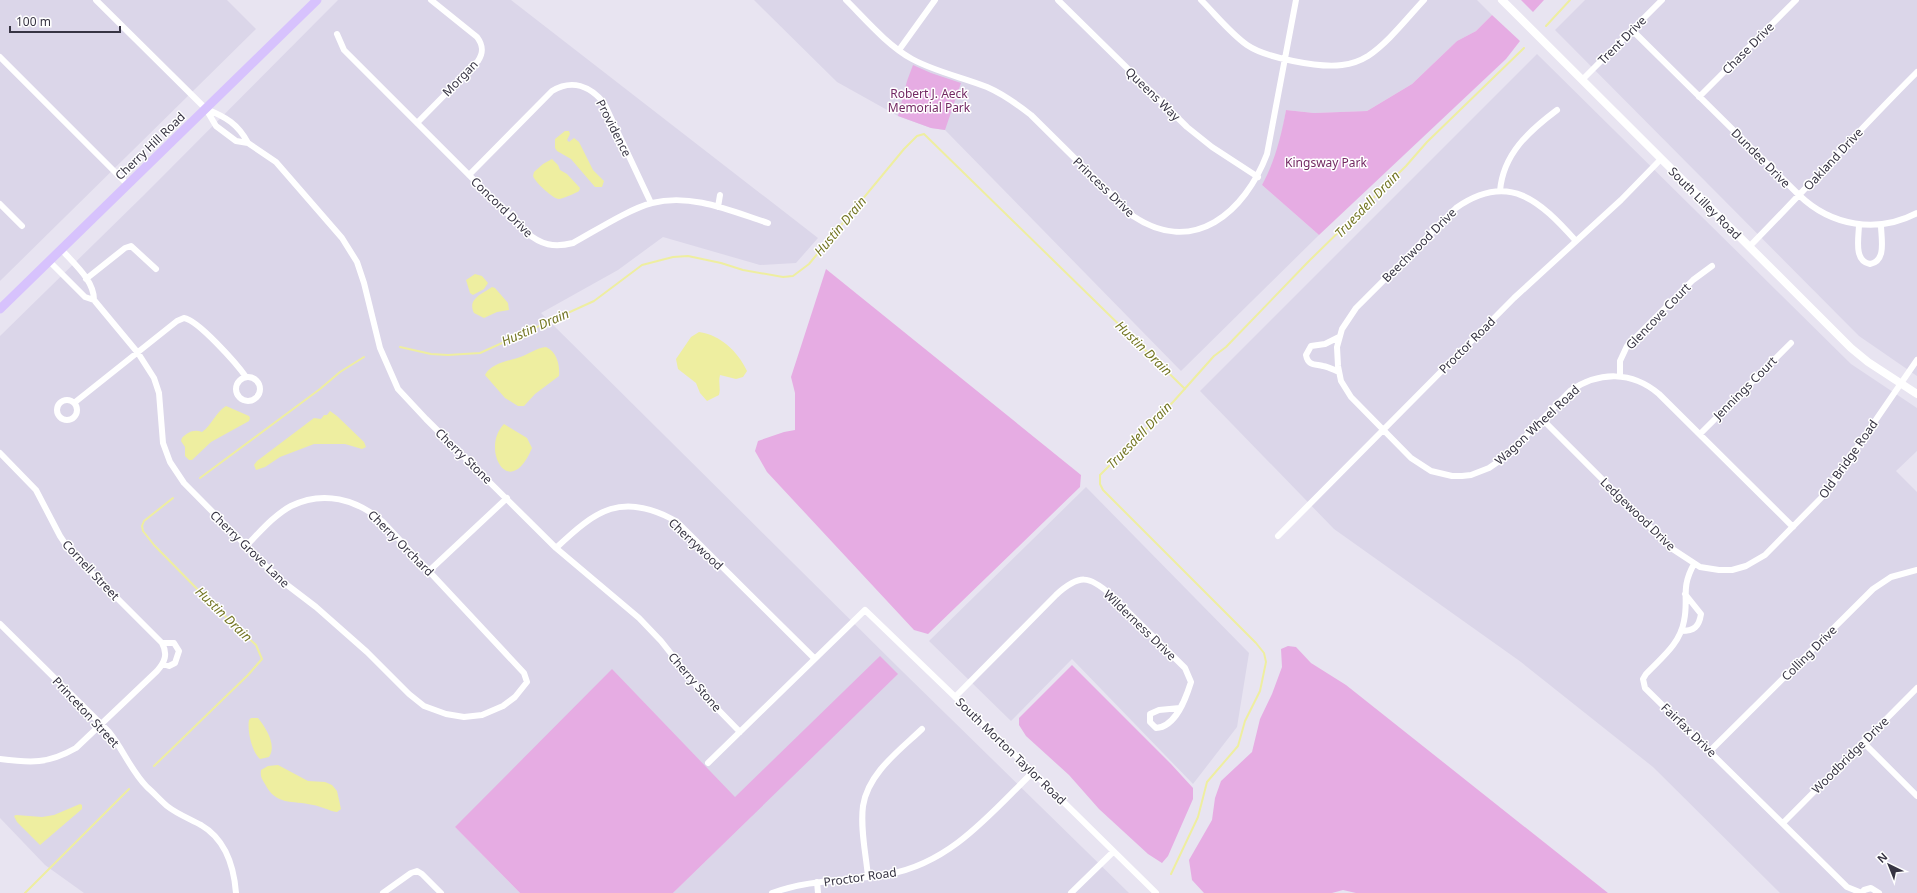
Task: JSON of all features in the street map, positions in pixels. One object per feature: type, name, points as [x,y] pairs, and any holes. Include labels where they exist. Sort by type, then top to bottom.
[{"type":"main road","name":"Cherry Hill Road","points":[[0,309],[317,0]]},
{"type":"street","points":[[96,0],[206,109]]},
{"type":"street","name":"Morgan","points":[[417,123],[478,61],[482,50],[482,45],[477,37],[431,0]]},
{"type":"street","name":"Princess Drive","points":[[846,0],[885,39],[899,50],[928,67],[987,87],[1015,103],[1031,115],[1127,211],[1154,227],[1169,231],[1185,231],[1212,224],[1224,217],[1237,206],[1258,177],[1267,154],[1296,0]]},
{"type":"street","points":[[899,50],[935,0]]},
{"type":"street","name":"Queens Way","points":[[1058,0],[1187,127],[1212,147],[1258,177]]},
{"type":"street","points":[[1201,0],[1246,44],[1266,55],[1328,66],[1355,62],[1376,50],[1424,0]]},
{"type":"street","name":"South Lilley Road","points":[[1502,0],[1851,348],[1868,362],[1917,394]]},
{"type":"street","name":"Trent Drive","points":[[1582,80],[1662,0]]},
{"type":"street","name":"Chase Drive","points":[[1699,96],[1796,0]]},
{"type":"street","name":"Dundee Drive","points":[[1632,30],[1814,208],[1826,215],[1859,224],[1881,225],[1897,221],[1917,212]]},
{"type":"street","name":"Concord Drive","points":[[337,34],[344,50],[532,237],[546,245],[554,246],[572,243],[651,203],[687,200],[718,207],[768,223]]},
{"type":"street","points":[[0,57],[128,185]]},
{"type":"street","name":"Oakland Drive","points":[[1749,246],[1840,154],[1867,122],[1917,72]]},
{"type":"street","name":"Providence","points":[[469,175],[552,91],[564,86],[576,85],[593,91],[604,103],[651,203]]},
{"type":"street","name":"Cherry Stone","points":[[206,109],[216,126],[236,141],[248,143],[276,162],[348,246],[361,274],[380,348],[398,389],[426,419],[556,548],[627,606],[661,641],[703,694],[740,732]]},
{"type":"street","name":"Cherry Stone","points":[[206,109],[225,116],[243,133],[248,143]]},
{"type":"street","points":[[1500,191],[1503,172],[1514,150],[1524,138],[1557,110]]},
{"type":"street","name":"Proctor Road","points":[[1278,536],[1514,298],[1621,200],[1661,159]]},
{"type":"street","name":"Beechwood Drive","points":[[1383,430],[1351,397],[1341,381],[1336,356],[1339,337],[1345,322],[1356,308],[1456,208],[1478,195],[1500,191],[1519,194],[1536,202],[1555,218],[1576,241]]},
{"type":"street","points":[[718,207],[720,195]]},
{"type":"street","points":[[0,204],[22,226]]},
{"type":"street","points":[[1859,224],[1859,256],[1863,262],[1870,264],[1877,262],[1881,256],[1881,225]]},
{"type":"street","points":[[86,279],[125,248],[131,246],[156,269]]},
{"type":"street","name":"Cherry Grove Lane","points":[[62,249],[94,291],[94,300]]},
{"type":"street","name":"Cherry Grove Lane","points":[[49,261],[86,297],[94,300],[138,353],[154,378],[159,393],[163,443],[170,462],[188,488],[245,547],[288,586],[316,607],[367,652],[409,694],[424,706],[436,711],[464,717],[482,715],[497,710],[519,693],[526,682]]},
{"type":"street","name":"Glencove Court","points":[[1620,376],[1620,361],[1627,346],[1693,280],[1712,266]]},
{"type":"street","points":[[74,403],[180,319],[188,319],[197,325],[234,362],[246,377]]},
{"type":"street","points":[[1339,337],[1325,344],[1311,346],[1306,355],[1307,360],[1311,364],[1322,365],[1339,372]]},
{"type":"street","name":"Jennings Court","points":[[1700,434],[1791,343]]},
{"type":"street","name":"Old Bridge Road","points":[[1750,564],[1765,555],[1833,484],[1917,360]]},
{"type":"street","name":"Wagon Wheel Road","points":[[1383,430],[1411,458],[1423,466],[1441,474],[1462,476],[1480,472],[1498,463],[1570,391],[1580,384],[1600,377],[1620,376],[1636,380],[1652,388],[1793,527]]},
{"type":"street","name":"Ledgewood Drive","points":[[1542,419],[1671,548],[1694,564],[1719,570],[1732,570],[1750,564]]},
{"type":"street","name":"Cornell Street","points":[[0,453],[36,490],[60,536],[70,551],[162,643],[174,643],[179,651],[176,663],[169,666],[163,664]]},
{"type":"street","name":"Cherry Orchard","points":[[245,547],[280,514],[291,506],[310,500],[335,498],[353,502],[373,513],[429,571],[524,673],[526,682]]},
{"type":"street","points":[[429,571],[507,498]]},
{"type":"street","name":"Cherrywood","points":[[556,548],[587,520],[614,508],[632,507],[655,511],[676,521],[815,659]]},
{"type":"street","name":"Fairfax Drive","points":[[1694,564],[1686,581],[1684,594],[1685,615],[1681,631],[1673,645],[1646,674],[1643,679],[1644,685],[1649,693],[1710,751],[1847,887],[1862,893]]},
{"type":"street","name":"Colling Drive","points":[[1710,751],[1873,589],[1891,577],[1917,570]]},
{"type":"street","name":"Wilderness Drive","points":[[955,697],[1068,584],[1084,579],[1098,584],[1112,595],[1185,668],[1191,682],[1186,699],[1180,708],[1172,719],[1163,728],[1156,728],[1150,722],[1150,714],[1159,710],[1180,708]]},
{"type":"street","points":[[1681,631],[1695,628],[1700,623],[1701,614],[1684,594]]},
{"type":"street","name":"South Morton Taylor Road","points":[[815,659],[865,610],[1156,893]]},
{"type":"street","name":"Princeton Street","points":[[0,624],[101,724],[117,742],[141,780],[158,798],[176,812],[203,826],[217,839],[229,857],[236,893]]},
{"type":"street","points":[[0,759],[30,762],[51,760],[63,756],[76,748],[163,664],[165,656],[162,643]]},
{"type":"street","points":[[708,763],[815,659]]},
{"type":"street","name":"Woodbridge Drive","points":[[1783,823],[1917,688]]},
{"type":"street","points":[[868,877],[863,818],[863,805],[868,789],[878,772],[922,729]]},
{"type":"street","points":[[1863,742],[1917,796]]},
{"type":"street","name":"Proctor Road","points":[[772,893],[802,884],[868,877],[908,869],[946,852],[968,835],[1033,772]]},
{"type":"street","points":[[1071,893],[1113,852]]},
{"type":"street","points":[[383,893],[415,872],[420,872],[441,893]]},
{"type":"street","points":[[817,882],[818,893]]},
{"type":"street","points":[[1862,893],[1864,890],[1871,888],[1879,893]]},
{"type":"shaded area","points":[[0,0],[227,0],[256,29],[0,281]]},
{"type":"shaded area","points":[[338,0],[511,0],[818,238],[796,263],[760,265],[663,237],[618,270],[541,313],[902,671],[1129,893],[673,893],[752,816],[455,827],[520,893],[84,893],[45,865],[0,818],[0,336],[144,195]]},
{"type":"shaded area","points":[[754,0],[1477,0],[1492,15],[1476,31],[1457,41],[1412,84],[1367,111],[1314,113],[1286,110],[1280,145],[1273,166],[1262,185],[1319,235],[1181,371],[945,130],[931,128],[898,116],[837,82]]},
{"type":"shaded area","points":[[1585,0],[1917,0],[1917,376],[1859,336],[1555,30]]},
{"type":"shaded area","points":[[1537,54],[1851,364],[1917,408],[1917,451],[1896,471],[1917,492],[1917,893],[1780,893],[1653,767],[1521,662],[1334,529],[1200,391]]},
{"type":"shaded area","points":[[565,131],[569,131],[570,134],[567,140],[569,142],[574,138],[579,142],[593,170],[604,181],[602,187],[595,187],[571,159],[557,151],[555,148],[555,139]]},
{"type":"shaded area","points":[[552,159],[558,165],[560,170],[567,174],[580,188],[579,191],[559,199],[544,190],[537,182],[533,176],[534,172],[543,164]]},
{"type":"shaded area","points":[[475,274],[482,276],[488,283],[484,289],[473,295],[470,293],[466,280]]},
{"type":"shaded area","points":[[492,287],[495,288],[508,303],[509,310],[497,312],[484,318],[474,313],[472,304],[477,297]]},
{"type":"shaded area","points":[[699,332],[715,337],[728,346],[739,357],[747,371],[743,377],[736,379],[720,375],[719,395],[707,401],[700,393],[696,383],[678,369],[676,359],[691,337]]},
{"type":"shaded area","points":[[546,347],[553,352],[557,359],[559,376],[535,394],[524,406],[518,406],[505,398],[485,375],[492,367],[502,362]]},
{"type":"shaded area","points":[[226,406],[249,416],[249,421],[211,442],[192,460],[189,460],[185,456],[185,447],[181,441],[182,438],[191,432],[202,432]]},
{"type":"shaded area","points":[[330,411],[364,442],[366,447],[362,449],[345,444],[314,444],[280,457],[265,467],[256,470],[254,465],[257,461],[314,418],[321,419]]},
{"type":"shaded area","points":[[504,424],[527,438],[532,448],[523,464],[515,471],[507,471],[500,466],[496,457],[495,446],[497,434]]},
{"type":"shaded area","points":[[1086,487],[1249,653],[1237,727],[1193,784],[1072,659],[1011,721],[929,641]]},
{"type":"shaded area","points":[[251,718],[258,718],[270,737],[272,747],[269,757],[260,759],[255,752],[249,730],[249,720]]},
{"type":"shaded area","points":[[278,765],[308,781],[325,782],[332,785],[337,791],[341,809],[337,812],[316,806],[285,801],[274,796],[269,791],[262,779],[261,770],[268,766]]},
{"type":"shaded area","points":[[80,804],[82,805],[82,809],[40,845],[17,822],[14,816],[42,817],[54,815]]},
{"type":"green space","points":[[1521,0],[1544,0],[1533,12]]},
{"type":"green space","name":"Kingsway Park","points":[[1492,15],[1520,41],[1506,59],[1319,235],[1262,185],[1271,167],[1277,149],[1286,110],[1314,113],[1367,111],[1412,84],[1457,41],[1476,31]]},
{"type":"green space","name":"Robert J. Aeck Memorial Park","points":[[913,65],[961,83],[945,130],[931,128],[898,116],[907,81]]},
{"type":"green space","points":[[826,269],[1081,475],[1080,487],[928,634],[914,630],[767,472],[755,451],[758,441],[784,432],[795,430],[795,393],[791,377]]},
{"type":"green space","points":[[1288,646],[1296,647],[1311,663],[1346,685],[1608,893],[1356,893],[1343,890],[1332,893],[1204,893],[1192,880],[1189,860],[1212,820],[1215,798],[1221,781],[1252,752],[1260,719],[1272,694],[1282,667],[1281,649]]},
{"type":"green space","points":[[880,656],[898,674],[673,893],[520,893],[455,827],[612,669],[735,797]]},
{"type":"green space","points":[[1072,665],[1193,788],[1193,799],[1168,856],[1162,863],[1148,854],[1099,809],[1069,775],[1026,736],[1019,725],[1019,718]]},
{"type":"waterway","name":"Truesdell Drain","points":[[1546,26],[1570,0]]},
{"type":"waterway","name":"Truesdell Drain","points":[[1171,874],[1198,817],[1207,782],[1238,746],[1245,721],[1260,691],[1266,662],[1264,653],[1256,643],[1103,490],[1100,484],[1100,475],[1173,402],[1214,356],[1226,347],[1308,262],[1406,166],[1427,142],[1524,48]]},
{"type":"waterway","name":"Hustin Drain","points":[[400,347],[431,354],[448,355],[480,353],[594,301],[642,265],[673,257],[688,256],[721,263],[743,270],[783,277],[793,276],[809,264],[904,149],[917,136],[924,134],[1185,389]]},
{"type":"waterway","name":"Hustin Drain","points":[[200,478],[320,389],[340,372],[364,357]]},
{"type":"waterway","name":"Hustin Drain","points":[[154,766],[248,675],[262,659],[256,645],[206,598],[154,545],[143,531],[142,526],[144,521],[173,498]]},
{"type":"waterway","name":"Hustin Drain","points":[[25,893],[129,789]]}]
